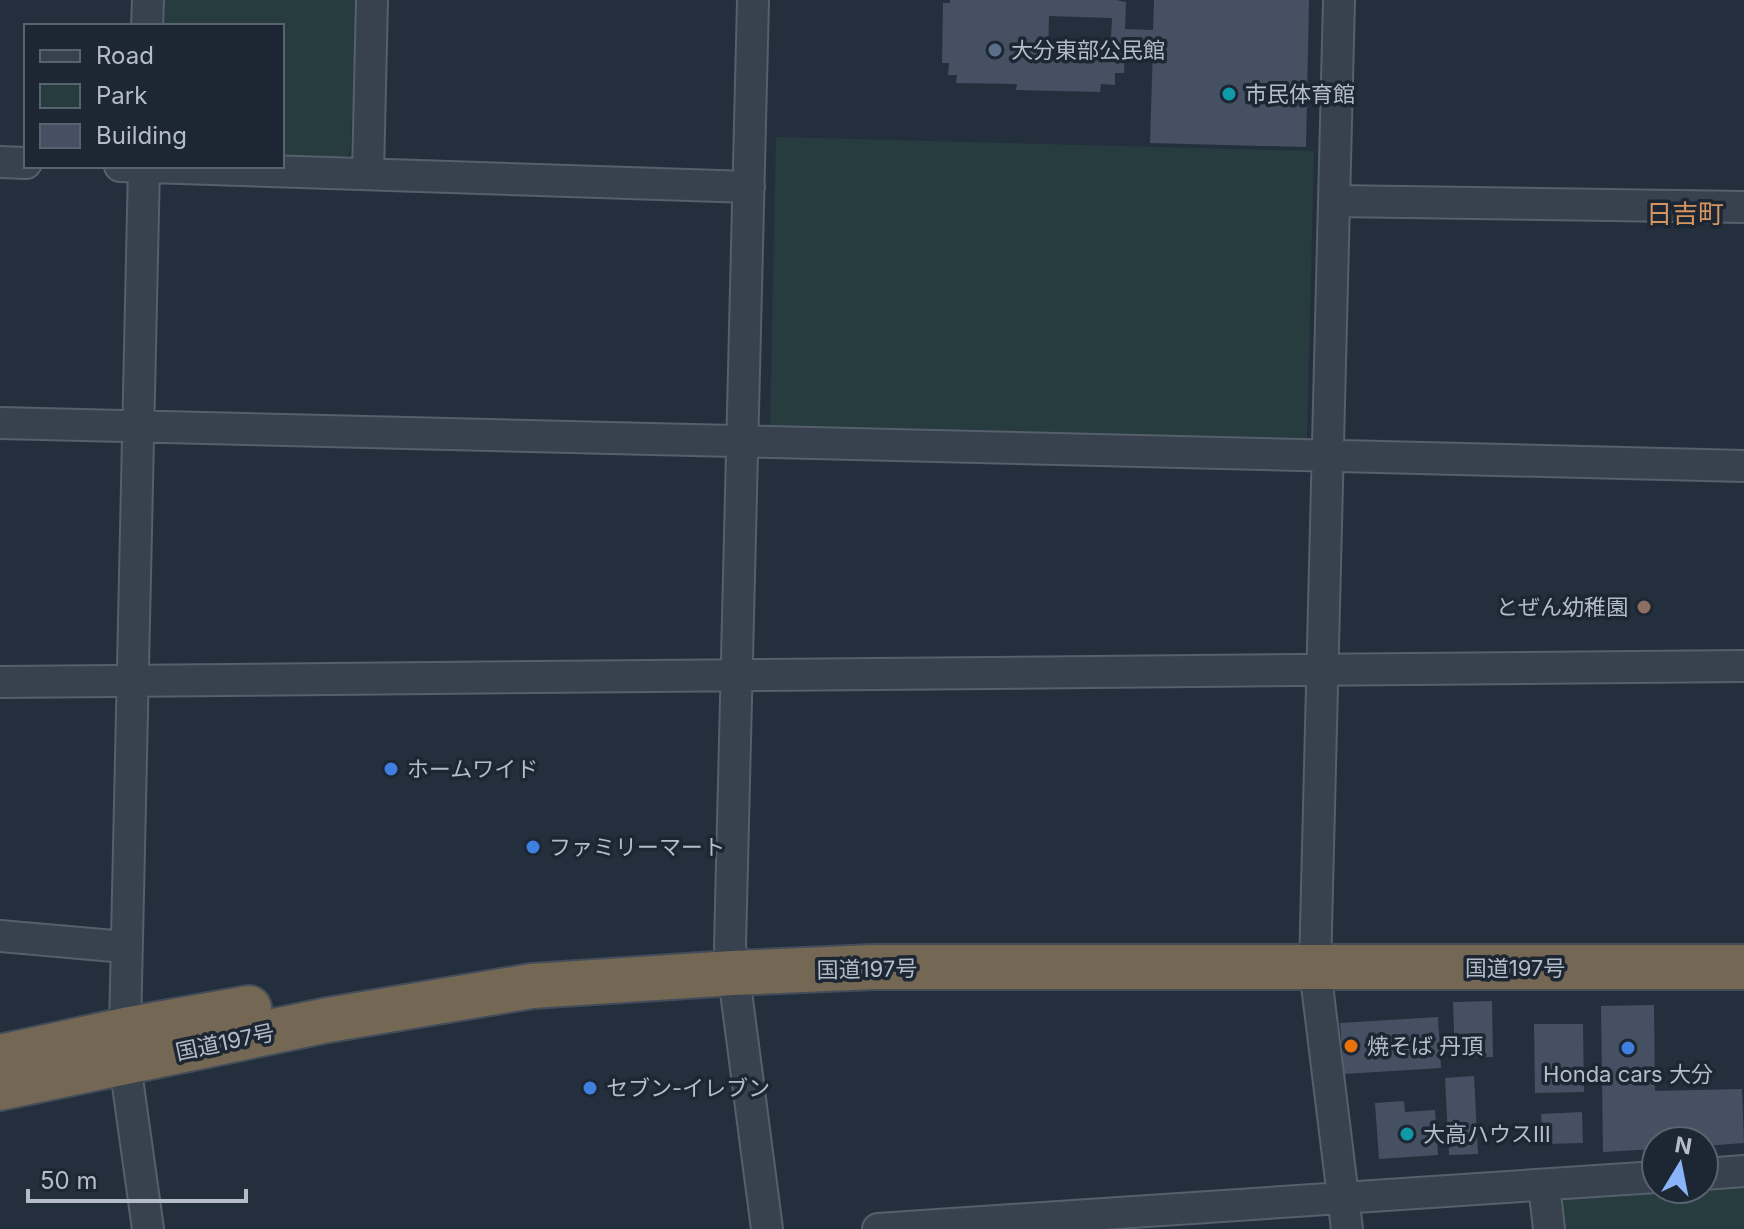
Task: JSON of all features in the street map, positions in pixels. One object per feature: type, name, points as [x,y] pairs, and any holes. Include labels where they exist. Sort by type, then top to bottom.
[{"type":"highway","name":"国道197号","points":[[0,1088],[125,1047],[401,980],[519,962],[1316,956],[1744,941]]},
{"type":"highway","name":"国道197号","points":[[1316,956],[1744,967]]},
{"type":"highway","name":"国道197号","points":[[0,1057],[125,1047]]},
{"type":"street","points":[[147,24],[148,0]]},
{"type":"street","points":[[368,173],[372,0]]},
{"type":"street","points":[[753,0],[731,959],[767,1229]]},
{"type":"street","points":[[1339,0],[1316,956],[1347,1229]]},
{"type":"street","points":[[0,162],[24,163]]},
{"type":"street","points":[[144,168],[125,1047],[148,1229]]},
{"type":"street","points":[[208,168],[749,187]]},
{"type":"street","points":[[1334,201],[1744,207]]},
{"type":"street","points":[[0,423],[1744,466]]},
{"type":"street","points":[[0,682],[1744,666]]},
{"type":"street","points":[[0,936],[125,947]]},
{"type":"street","points":[[1720,1173],[1744,1171]]},
{"type":"street","points":[[878,1229],[1640,1178]]},
{"type":"street","points":[[1544,1185],[1549,1229]]},
{"type":"green space","points":[[165,0],[359,0],[350,153],[342,162],[284,160],[284,24],[164,24]]},
{"type":"green space","points":[[776,137],[1314,151],[1307,441],[770,428]]},
{"type":"green space","points":[[1744,1185],[1744,1229],[1562,1229],[1559,1206],[1567,1197],[1640,1192],[1640,1205],[1720,1205],[1720,1187]]},
{"type":"building","name":"市民体育館","points":[[950,0],[1116,0],[1126,2],[1125,29],[1153,30],[1154,0],[1309,0],[1306,147],[1150,143],[1153,46],[1125,45],[1124,73],[1115,73],[1115,85],[1101,84],[1100,92],[1016,90],[1017,84],[956,83],[957,75],[948,75],[949,63],[942,63],[943,3],[950,3]],"holes":[[[1049,16],[1112,18],[1110,57],[1048,56]]]},
{"type":"building","points":[[1492,1001],[1493,1057],[1455,1058],[1453,1002]]},
{"type":"building","name":"Honda cars 大分","points":[[1654,1005],[1655,1091],[1742,1089],[1744,1143],[1720,1145],[1720,1125],[1640,1125],[1640,1150],[1603,1152],[1601,1006]]},
{"type":"building","points":[[1438,1017],[1441,1068],[1344,1074],[1340,1023]]},
{"type":"building","points":[[1534,1024],[1583,1024],[1584,1092],[1535,1093]]},
{"type":"building","points":[[1474,1076],[1478,1154],[1449,1155],[1445,1078]]},
{"type":"building","name":"大高ハウスⅢ","points":[[1404,1101],[1405,1112],[1435,1110],[1438,1155],[1379,1159],[1375,1103]]},
{"type":"building","points":[[1582,1112],[1583,1143],[1543,1144],[1541,1114]]},
{"type":"place","name":"大分東部公民館","points":[[995,50]]},
{"type":"place","name":"市民体育館","points":[[1229,94]]},
{"type":"place","name":"とぜん幼稚園","points":[[1644,607]]},
{"type":"place","name":"ホームワイド","points":[[391,769]]},
{"type":"place","name":"ファミリーマート","points":[[533,847]]},
{"type":"place","name":"焼そば 丹頂","points":[[1351,1046]]},
{"type":"place","name":"Honda cars 大分","points":[[1628,1048]]},
{"type":"place","name":"セブン-イレブン","points":[[590,1088]]},
{"type":"place","name":"大高ハウスⅢ","points":[[1407,1134]]},
{"type":"district","name":"日吉町","points":[[1685,213]]}]
